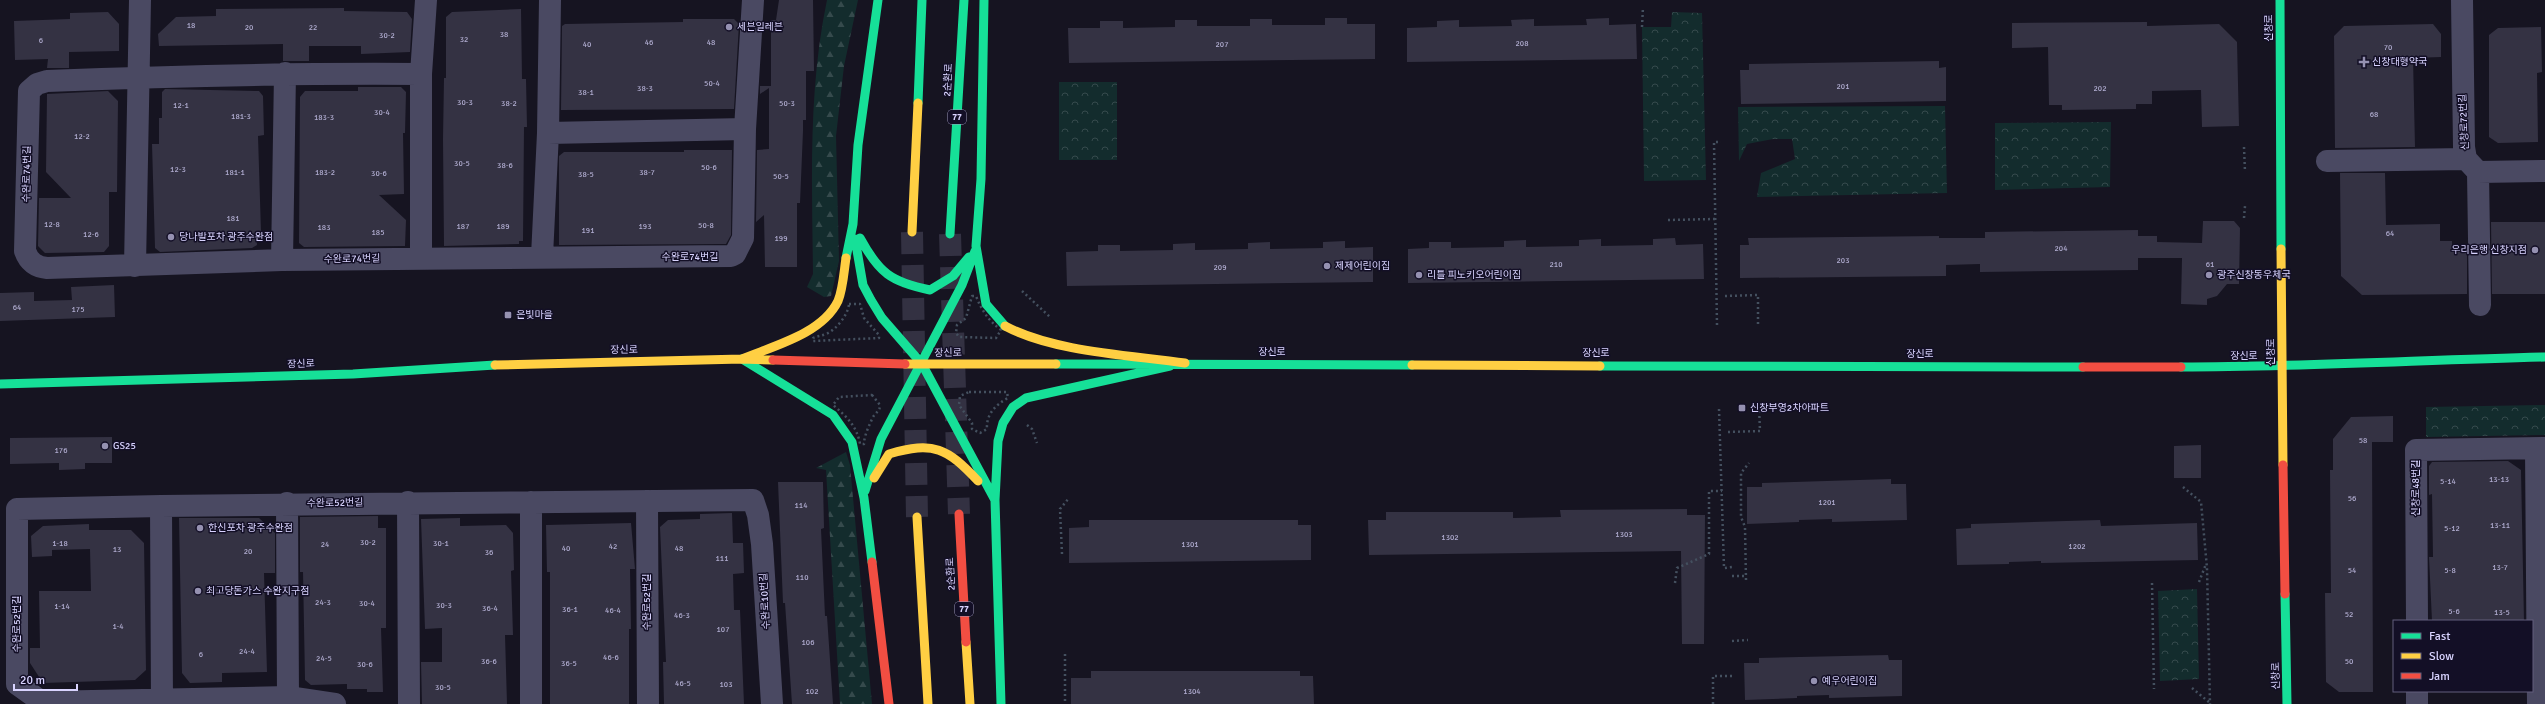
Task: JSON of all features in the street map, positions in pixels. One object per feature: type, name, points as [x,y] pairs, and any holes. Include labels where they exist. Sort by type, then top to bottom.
[{"type":"main road","points":[[742,359],[818,324],[833,310],[838,300],[853,224],[858,145],[878,0]]},
{"type":"main road","points":[[912,232],[922,0]]},
{"type":"main road","name":"2순환로","points":[[950,234],[964,0]]},
{"type":"main road","points":[[864,498],[874,451],[889,418],[922,364],[943,319],[968,277],[976,246],[981,179],[984,0]]},
{"type":"main road","name":"신창로","points":[[2280,0],[2282,367],[2288,704]]},
{"type":"main road","points":[[853,224],[870,257],[882,273],[900,284],[930,290],[953,276],[965,264],[976,246]]},
{"type":"main road","points":[[853,224],[863,285],[882,318],[922,364],[995,500]]},
{"type":"main road","points":[[976,246],[986,304],[1002,324],[1017,332],[1057,344],[1185,363]]},
{"type":"main road","name":"장신로","points":[[0,384],[353,374],[506,364],[742,359],[858,364],[1185,363],[2282,367],[2419,360],[2545,357]]},
{"type":"main road","points":[[742,359],[833,415],[852,442],[864,498],[889,704]]},
{"type":"main road","points":[[1000,704],[995,500],[998,441],[1004,423],[1013,407],[1026,398],[1061,389],[1185,363]]},
{"type":"main road","points":[[864,498],[878,470],[889,454],[919,445],[936,446],[950,454],[995,500]]},
{"type":"main road","name":"2순환로","points":[[959,514],[970,704]]},
{"type":"main road","points":[[917,517],[928,704]]},
{"type":"street","points":[[135,266],[140,0]]},
{"type":"street","points":[[421,258],[421,74],[426,0]]},
{"type":"street","points":[[542,256],[548,133],[550,0]]},
{"type":"street","name":"수완로74번길","points":[[421,74],[285,73],[139,76],[47,81],[37,84],[29,91],[25,251],[31,262],[41,268],[282,260],[542,256],[722,258],[735,254],[743,238],[745,129],[753,0]]},
{"type":"street","name":"신창로72번길","points":[[2462,0],[2464,147],[2472,165],[2480,304]]},
{"type":"street","points":[[282,260],[285,73]]},
{"type":"street","points":[[548,133],[745,129]]},
{"type":"street","points":[[2327,161],[2472,165],[2545,170]]},
{"type":"street","name":"신창로48번길","points":[[2417,620],[2416,450],[2541,449],[2538,704]]},
{"type":"street","name":"수완로52번길","points":[[335,704],[288,697],[162,702],[42,702],[17,684],[17,509],[287,503],[753,500]]},
{"type":"street","name":"수완로10번길","points":[[753,500],[758,515],[762,544],[772,704]]},
{"type":"street","name":"수완로52번길","points":[[647,501],[648,704]]},
{"type":"street","points":[[408,502],[409,704]]},
{"type":"street","points":[[531,502],[531,704]]},
{"type":"street","points":[[287,503],[288,697]]},
{"type":"street","points":[[161,506],[162,702]]},
{"type":"street","points":[[2417,692],[2417,704]]},
{"type":"path","points":[[1642,27],[1643,7]]},
{"type":"path","points":[[1717,324],[1714,142],[1721,142]]},
{"type":"path","points":[[2244,147],[2245,172]]},
{"type":"path","points":[[2244,218],[2245,206]]},
{"type":"path","points":[[1668,220],[1716,219]]},
{"type":"path","points":[[1022,291],[1050,317]]},
{"type":"path","points":[[1725,296],[1758,295],[1758,324]]},
{"type":"path","points":[[849,304],[860,304],[864,318],[879,335],[879,338],[813,341],[813,338],[835,328],[848,310],[849,304]]},
{"type":"path","points":[[970,392],[1007,392],[1008,398],[998,404],[990,415],[987,429],[980,433],[975,432],[959,405],[960,396],[970,392]]},
{"type":"path","points":[[1728,432],[1760,431],[1759,407]]},
{"type":"path","points":[[1719,409],[1724,568],[1732,568]]},
{"type":"path","points":[[1032,429],[1037,443]]},
{"type":"path","points":[[1746,580],[1745,527],[1741,517],[1741,473],[1749,463]]},
{"type":"path","points":[[2183,487],[2201,502],[2206,564],[2210,703]]},
{"type":"path","points":[[1675,583],[1677,568],[1709,554],[1709,491],[1722,491]]},
{"type":"path","points":[[1062,554],[1060,508],[1069,498]]},
{"type":"path","points":[[2199,582],[2206,564]]},
{"type":"path","points":[[1732,576],[1746,576]]},
{"type":"path","points":[[2152,583],[2154,689]]},
{"type":"path","points":[[1732,641],[1748,640]]},
{"type":"path","points":[[1065,654],[1065,704]]},
{"type":"path","points":[[1713,704],[1712,676],[1732,676]]},
{"type":"path","points":[[2192,688],[2210,703]]},
{"type":"green space","points":[[827,0],[858,0],[844,66],[836,136],[839,261],[831,296],[824,297],[807,287],[813,274],[812,137],[814,102],[821,34]]},
{"type":"green space","points":[[1672,12],[1702,13],[1706,180],[1644,181],[1642,27],[1671,27]]},
{"type":"green space","points":[[1059,82],[1117,82],[1117,160],[1059,160]]},
{"type":"green space","points":[[1945,106],[1947,193],[1757,197],[1761,173],[1795,159],[1792,139],[1773,139],[1747,144],[1739,161],[1738,107]]},
{"type":"green space","points":[[2111,122],[2110,187],[1995,190],[1995,123]]},
{"type":"green space","points":[[2545,405],[2545,435],[2426,437],[2426,407]]},
{"type":"green space","points":[[846,452],[850,465],[872,704],[840,704],[826,470],[816,468]]},
{"type":"green space","points":[[2197,589],[2199,679],[2160,681],[2158,591]]},
{"type":"building","points":[[779,0],[813,0],[814,71],[806,71],[806,120],[803,120],[800,203],[797,203],[797,267],[765,267],[764,215],[756,222],[757,150],[769,149],[769,88],[760,94],[760,86],[771,86],[771,20],[776,20]]},
{"type":"building","points":[[344,8],[344,11],[407,12],[412,19],[410,52],[361,54],[361,46],[309,46],[309,61],[283,61],[283,44],[159,46],[158,34],[176,17],[216,16],[216,9]]},
{"type":"building","points":[[521,9],[522,79],[526,79],[527,127],[524,127],[523,241],[519,241],[519,244],[444,246],[443,139],[444,78],[446,78],[446,17],[452,12]]},
{"type":"building","points":[[108,12],[119,24],[119,51],[69,52],[69,68],[47,68],[48,59],[15,60],[14,21],[70,19],[70,13]]},
{"type":"building","points":[[1325,18],[1347,18],[1347,24],[1375,24],[1375,59],[1069,63],[1068,28],[1100,28],[1100,21],[1123,21],[1123,28],[1175,27],[1175,20],[1197,20],[1197,26],[1250,26],[1250,19],[1272,19],[1272,25],[1325,25]]},
{"type":"building","points":[[1609,18],[1609,25],[1636,24],[1637,59],[1407,62],[1407,28],[1437,27],[1437,21],[1459,20],[1459,27],[1512,26],[1511,20],[1534,19],[1534,26],[1587,25],[1586,19]]},
{"type":"building","points":[[683,19],[734,19],[739,24],[734,109],[561,110],[562,26],[565,24],[683,22]]},
{"type":"building","points":[[2147,22],[2147,26],[2219,24],[2237,42],[2239,126],[2202,127],[2201,90],[2152,91],[2152,104],[2136,104],[2136,109],[2062,110],[2062,105],[2049,105],[2048,47],[2012,48],[2012,23]]},
{"type":"building","points":[[2433,24],[2441,34],[2441,57],[2413,58],[2415,147],[2335,148],[2334,36],[2344,26]]},
{"type":"building","points":[[2541,27],[2542,72],[2537,73],[2538,142],[2498,143],[2489,137],[2489,35],[2498,28]]},
{"type":"building","points":[[1939,61],[1939,68],[1946,67],[1946,101],[1741,104],[1740,70],[1749,70],[1749,64]]},
{"type":"building","points":[[358,87],[401,87],[406,92],[405,133],[403,133],[404,194],[379,195],[406,220],[405,246],[304,247],[299,243],[300,97],[305,91],[358,91]]},
{"type":"building","points":[[165,89],[259,91],[263,96],[264,135],[258,136],[261,232],[256,232],[257,245],[252,248],[160,252],[155,248],[152,144],[159,144],[159,118],[162,118],[162,92]]},
{"type":"building","points":[[108,91],[118,101],[117,192],[109,192],[109,246],[104,252],[45,253],[38,246],[39,198],[71,198],[46,172],[47,94]]},
{"type":"building","points":[[684,150],[732,150],[731,235],[726,244],[559,245],[559,156],[564,152],[684,152]]},
{"type":"building","points":[[2340,173],[2385,173],[2386,225],[2440,224],[2440,241],[2452,241],[2452,249],[2467,249],[2467,294],[2362,295],[2341,276]]},
{"type":"building","points":[[2203,221],[2234,221],[2240,228],[2239,284],[2227,284],[2217,296],[2207,299],[2207,305],[2181,304],[2182,258],[2138,258],[2138,270],[1980,272],[1980,264],[1946,265],[1946,276],[1740,278],[1740,245],[1749,245],[1748,238],[1939,236],[1939,238],[1985,238],[1985,232],[2138,230],[2138,236],[2157,236],[2157,242],[2202,243]]},
{"type":"building","points":[[2491,222],[2545,222],[2545,294],[2492,294]]},
{"type":"building","points":[[1675,238],[1676,245],[1703,244],[1704,279],[1408,283],[1408,249],[1429,248],[1429,242],[1451,242],[1451,248],[1504,247],[1504,241],[1526,240],[1526,247],[1579,246],[1579,240],[1601,239],[1601,246],[1653,245],[1653,239]]},
{"type":"building","points":[[1345,241],[1345,248],[1373,247],[1373,282],[1067,286],[1066,252],[1098,251],[1098,245],[1120,245],[1120,251],[1173,250],[1173,244],[1195,243],[1195,250],[1248,249],[1248,243],[1270,242],[1270,249],[1323,248],[1323,242]]},
{"type":"building","points":[[114,285],[115,317],[0,321],[0,293],[34,292],[34,301],[72,300],[71,287]]},
{"type":"building","points":[[2393,416],[2393,442],[2372,442],[2373,692],[2339,692],[2326,682],[2325,593],[2331,593],[2330,470],[2333,470],[2333,439],[2351,417]]},
{"type":"building","points":[[112,437],[112,463],[85,463],[85,469],[59,470],[59,463],[10,464],[10,438]]},
{"type":"building","points":[[2201,445],[2201,478],[2174,478],[2174,446]]},
{"type":"building","points":[[2508,461],[2521,470],[2524,620],[2432,620],[2429,557],[2433,557],[2432,494],[2429,495],[2429,466],[2432,462]]},
{"type":"building","points":[[1891,479],[1891,484],[1906,484],[1907,520],[1832,522],[1832,519],[1747,524],[1747,487],[1762,487],[1762,483]]},
{"type":"building","points":[[778,482],[823,482],[824,528],[821,529],[825,616],[827,616],[833,704],[792,704],[785,603],[783,603]]},
{"type":"building","points":[[1687,509],[1687,515],[1705,515],[1704,644],[1682,644],[1681,551],[1369,555],[1368,520],[1386,520],[1386,512],[1513,512],[1513,518],[1561,517],[1560,510]]},
{"type":"building","points":[[732,513],[733,543],[743,543],[744,573],[733,574],[734,610],[740,610],[744,704],[664,704],[663,662],[666,662],[660,527],[668,520],[700,519],[700,514]]},
{"type":"building","points":[[378,516],[378,528],[386,528],[386,628],[381,628],[383,692],[367,692],[367,689],[347,689],[347,684],[311,685],[305,680],[303,572],[300,572],[300,517]]},
{"type":"building","points":[[179,518],[259,518],[275,533],[275,573],[264,573],[267,672],[222,673],[222,682],[190,683],[182,673]]},
{"type":"building","points":[[460,518],[460,526],[506,525],[513,533],[514,570],[511,571],[513,635],[505,635],[507,704],[422,704],[421,662],[442,662],[442,628],[425,629],[421,519]]},
{"type":"building","points":[[1089,520],[1298,520],[1298,525],[1311,525],[1311,560],[1069,563],[1069,528],[1089,527]]},
{"type":"building","points":[[2100,520],[2101,526],[2197,523],[2198,560],[2041,563],[2041,561],[2009,562],[2009,564],[1957,565],[1956,529],[1971,528],[1971,524]]},
{"type":"building","points":[[631,523],[635,569],[630,569],[631,629],[629,629],[629,704],[550,704],[550,572],[547,572],[546,525]]},
{"type":"building","points":[[89,524],[89,530],[131,530],[144,543],[146,670],[135,680],[43,683],[30,663],[30,648],[40,648],[39,591],[91,591],[90,549],[52,550],[52,556],[32,557],[31,536],[43,526]]},
{"type":"building","points":[[1888,655],[1889,660],[1902,660],[1902,696],[1829,698],[1829,695],[1745,700],[1744,663],[1759,663],[1759,658]]},
{"type":"building","points":[[1091,671],[1300,671],[1300,676],[1313,676],[1314,704],[1071,704],[1071,678],[1091,678]]},
{"type":"tunnel","points":[[912,232],[917,517]]},
{"type":"tunnel","points":[[950,234],[959,514]]},
{"type":"traffic: fast","points":[[846,258],[853,224],[858,145],[878,0]]},
{"type":"traffic: fast","points":[[918,103],[922,0]]},
{"type":"traffic: fast","points":[[950,234],[964,0]]},
{"type":"traffic: fast","points":[[984,0],[981,179],[976,246],[986,304],[1005,326]]},
{"type":"traffic: fast","points":[[2280,0],[2281,249]]},
{"type":"traffic: fast","points":[[860,238],[873,260],[888,274],[905,283],[930,290],[953,276],[969,257]]},
{"type":"traffic: fast","points":[[855,239],[863,285],[871,300],[882,318],[922,364],[995,500]]},
{"type":"traffic: fast","points":[[865,491],[881,439],[962,285],[975,251]]},
{"type":"traffic: fast","points":[[2181,367],[2317,365],[2545,357]]},
{"type":"traffic: fast","points":[[742,359],[833,415],[852,442],[864,498],[872,562]]},
{"type":"traffic: fast","points":[[1056,364],[1412,365]]},
{"type":"traffic: fast","points":[[0,384],[353,374],[495,365]]},
{"type":"traffic: fast","points":[[1001,704],[995,500],[998,441],[1003,423],[1013,407],[1026,398],[1170,366]]},
{"type":"traffic: fast","points":[[1600,366],[2083,367]]},
{"type":"traffic: fast","points":[[2285,594],[2287,704]]},
{"type":"traffic: slow","points":[[912,232],[918,103]]},
{"type":"traffic: slow","points":[[2281,249],[2283,465]]},
{"type":"traffic: slow","points":[[742,359],[796,338],[821,322],[831,312],[840,296],[846,258]]},
{"type":"traffic: slow","points":[[1005,326],[1046,342],[1069,347],[1117,355],[1185,363]]},
{"type":"traffic: slow","points":[[495,365],[742,359],[773,360]]},
{"type":"traffic: slow","points":[[905,364],[1056,364]]},
{"type":"traffic: slow","points":[[1412,365],[1600,366]]},
{"type":"traffic: slow","points":[[874,478],[889,454],[904,450],[929,448],[939,450],[957,461],[978,481]]},
{"type":"traffic: slow","points":[[917,517],[928,704]]},
{"type":"traffic: slow","points":[[966,642],[970,704]]},
{"type":"traffic: jam","points":[[773,360],[905,364]]},
{"type":"traffic: jam","points":[[2083,367],[2181,367]]},
{"type":"traffic: jam","points":[[2283,465],[2285,594]]},
{"type":"traffic: jam","points":[[959,514],[966,642]]},
{"type":"traffic: jam","points":[[872,562],[889,704]]},
{"type":"place","name":"세븐일레븐","points":[[729,27]]},
{"type":"place","name":"신창대형약국","points":[[2364,62]]},
{"type":"place","name":"당나발포차 광주수완점","points":[[171,237]]},
{"type":"place","name":"우리은행 신창지점","points":[[2535,250]]},
{"type":"place","name":"제제어린이집","points":[[1327,266]]},
{"type":"place","name":"리틀 피노키오어린이집","points":[[1419,275]]},
{"type":"place","name":"광주신창동우체국","points":[[2209,275]]},
{"type":"place","name":"은빛마을","points":[[508,315]]},
{"type":"place","name":"신창부영2차아파트","points":[[1742,408]]},
{"type":"place","name":"GS25","points":[[105,446]]},
{"type":"place","name":"한신포차 광주수완점","points":[[200,528]]},
{"type":"place","name":"최고당돈가스 수완지구점","points":[[198,591]]},
{"type":"place","name":"예우어린이집","points":[[1814,681]]}]
